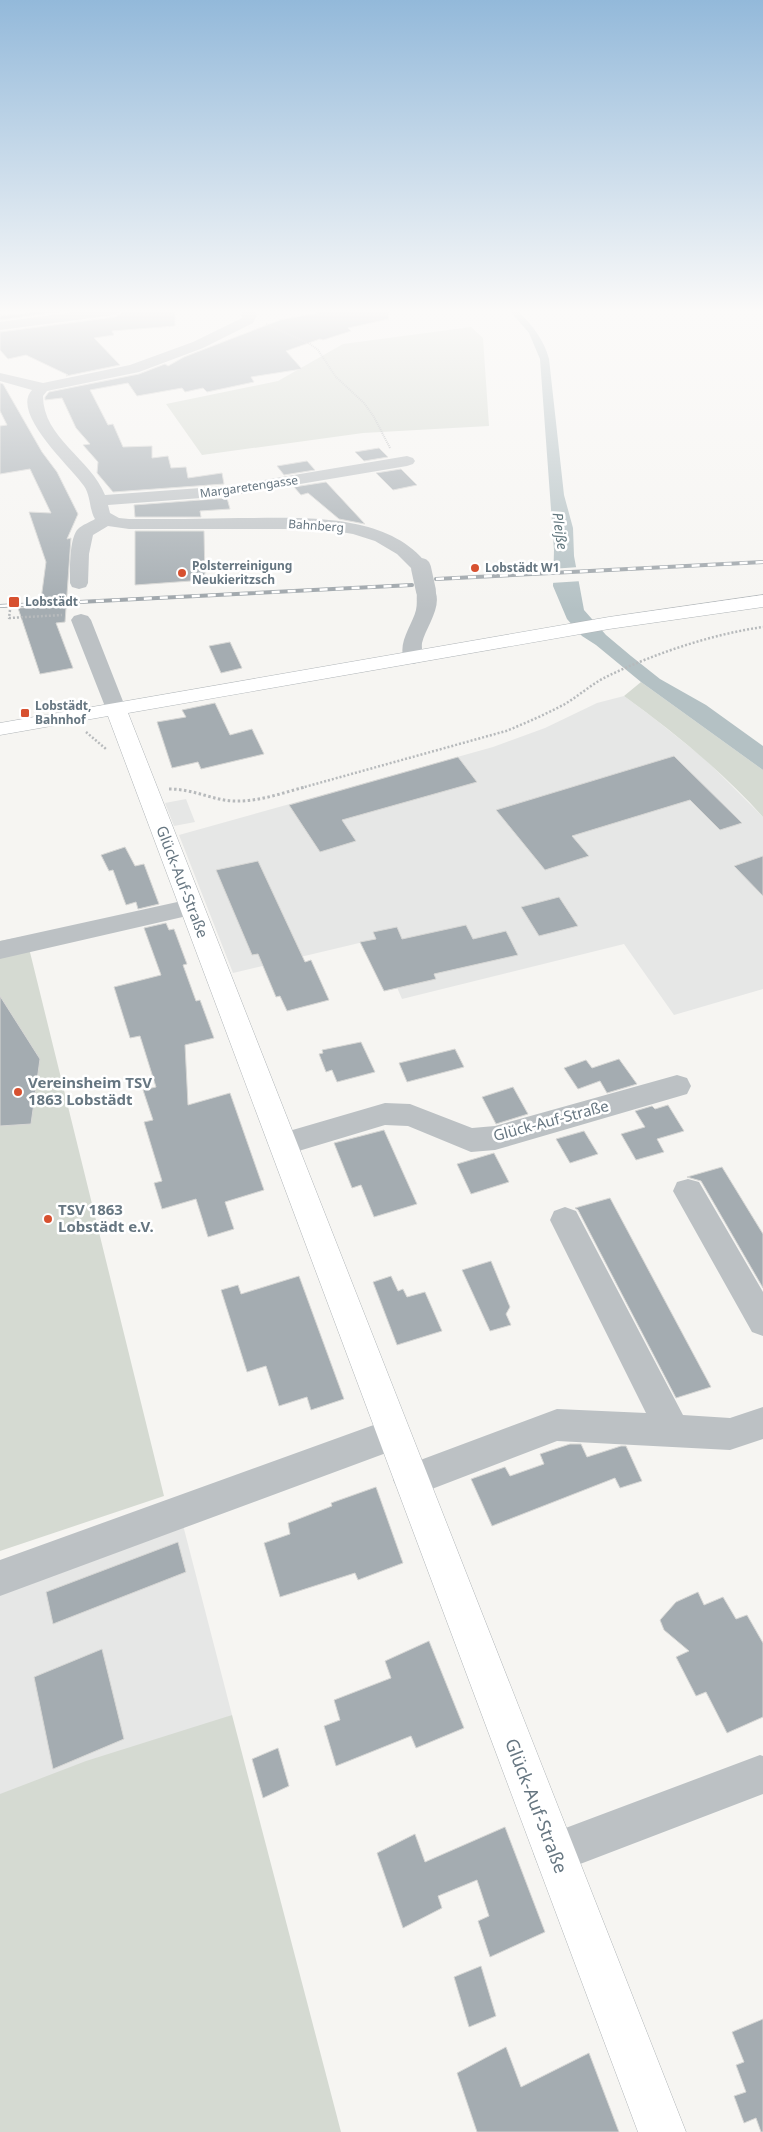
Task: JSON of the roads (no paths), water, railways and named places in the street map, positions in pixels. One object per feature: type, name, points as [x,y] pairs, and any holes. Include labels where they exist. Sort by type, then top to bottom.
[{"type":"main road","points":[[0,729],[609,623],[763,601]]},
{"type":"main road","name":"Glück-Auf-Straße","points":[[116,709],[662,2132]]},
{"type":"street","points":[[38,410],[49,434],[94,489],[102,516],[106,520],[85,532],[80,554],[79,583]]},
{"type":"street","name":"Margaretengasse","points":[[98,501],[212,493],[403,463]]},
{"type":"street","name":"Bahnberg","points":[[106,520],[129,524],[262,523],[340,526],[364,531],[387,540],[412,557],[421,568],[428,604],[412,643],[413,658]]},
{"type":"street","name":"Glück-Auf-Straße","points":[[74,618],[116,709]]},
{"type":"street","points":[[0,950],[191,907]]},
{"type":"street","name":"Glück-Auf-Straße","points":[[282,1144],[385,1114],[410,1115],[471,1140],[495,1138],[676,1086]]},
{"type":"street","points":[[688,1191],[763,1322]]},
{"type":"street","points":[[565,1220],[672,1431]]},
{"type":"street","points":[[411,1480],[557,1425],[730,1434],[763,1423]]},
{"type":"street","points":[[0,1578],[393,1434]]},
{"type":"street","points":[[554,1853],[760,1775]]},
{"type":"water","name":"Pleiße","points":[[544,410],[555,410],[564,495],[573,528],[574,556],[584,610],[606,635],[660,679],[706,705],[763,746],[763,770],[641,682],[596,645],[582,636],[567,619],[553,586],[554,550]]},
{"type":"railway","points":[[436,579],[763,562]]},
{"type":"railway","points":[[0,606],[412,585]]},
{"type":"place","name":"Lobstädt W1","points":[[475,568]]},
{"type":"place","name":"Polsterreinigung Neukieritzsch","points":[[182,573]]},
{"type":"place","name":"Lobstädt","points":[[14,602]]},
{"type":"place","name":"Lobstädt, Bahnhof","points":[[25,713]]},
{"type":"place","name":"Vereinsheim TSV 1863 Lobstädt","points":[[18,1092]]},
{"type":"place","name":"TSV 1863 Lobstädt e.V.","points":[[48,1219]]}]
